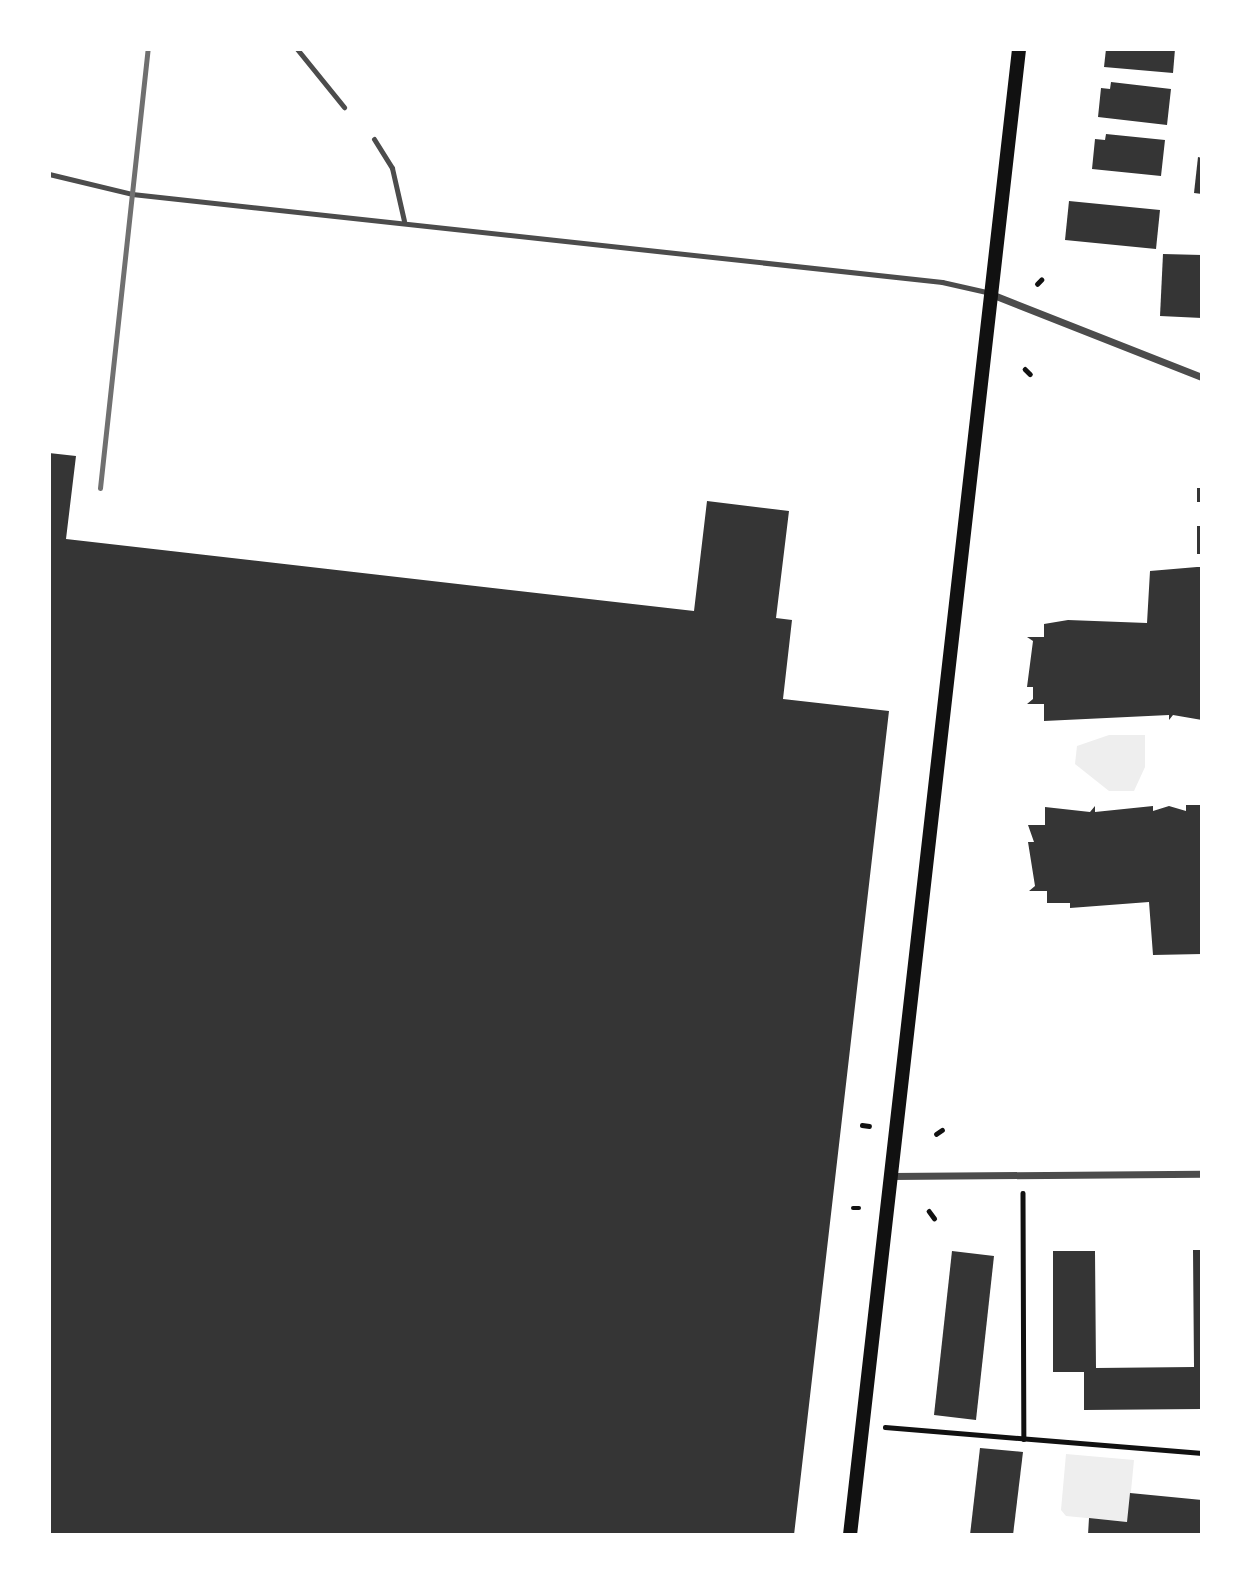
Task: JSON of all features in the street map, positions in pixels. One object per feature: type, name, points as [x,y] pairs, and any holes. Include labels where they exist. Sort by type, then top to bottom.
[{"type":"main road","points":[[850,1535],[1019,49]]},
{"type":"street","points":[[991,293],[1202,377]]},
{"type":"street","points":[[891,1176],[1202,1174]]},
{"type":"lane","points":[[298,49],[344,107]]},
{"type":"lane","points":[[374,139],[392,168],[404,221]]},
{"type":"lane","points":[[49,174],[132,194],[404,221],[942,282],[991,293]]},
{"type":"path","points":[[936,1134],[942,1130]]},
{"type":"path","points":[[1023,1202],[1024,1439]]},
{"type":"path","points":[[929,1211],[934,1218]]},
{"type":"path","points":[[895,1429],[1202,1453]]},
{"type":"shaded area","points":[[1109,735],[1145,735],[1145,767],[1134,791],[1109,791],[1075,764],[1077,746]]},
{"type":"shaded area","points":[[1066,1454],[1134,1460],[1128,1522],[1066,1516],[1061,1510]]},
{"type":"building","points":[[1106,49],[1175,49],[1173,73],[1104,67]]},
{"type":"building","points":[[1111,82],[1171,89],[1167,125],[1098,117],[1101,88],[1110,89]]},
{"type":"building","points":[[1106,134],[1165,140],[1161,176],[1092,169],[1095,139],[1105,140]]},
{"type":"building","points":[[1198,157],[1202,158],[1202,194],[1194,193]]},
{"type":"building","points":[[1069,201],[1160,210],[1156,249],[1065,240]]},
{"type":"building","points":[[1163,254],[1202,255],[1202,318],[1160,316]]},
{"type":"building","points":[[49,453],[76,456],[66,539],[694,611],[707,501],[789,511],[776,618],[792,620],[783,699],[889,711],[794,1535],[49,1535]]},
{"type":"building","points":[[1197,488],[1202,488],[1202,502],[1197,502]]},
{"type":"building","points":[[1197,526],[1202,526],[1202,554],[1197,554]]},
{"type":"building","points":[[1202,567],[1202,720],[1173,715],[1169,720],[1169,715],[1044,721],[1044,704],[1027,704],[1033,699],[1033,687],[1027,687],[1033,641],[1027,637],[1044,637],[1044,624],[1068,620],[1147,623],[1150,571]]},
{"type":"building","points":[[1186,805],[1202,805],[1202,954],[1153,955],[1149,902],[1070,908],[1070,903],[1047,903],[1047,891],[1029,891],[1035,886],[1028,842],[1034,842],[1028,825],[1045,825],[1045,807],[1090,812],[1095,806],[1095,812],[1153,806],[1153,811],[1169,806],[1186,811]]},
{"type":"building","points":[[1193,1250],[1202,1250],[1202,1409],[1084,1410],[1084,1372],[1053,1372],[1053,1251],[1095,1251],[1096,1368],[1194,1367]]},
{"type":"building","points":[[952,1251],[994,1256],[976,1420],[934,1415]]},
{"type":"building","points":[[980,1448],[1023,1452],[1013,1535],[970,1535]]},
{"type":"building","points":[[1130,1493],[1202,1500],[1202,1535],[1088,1535],[1089,1518],[1127,1522]]},
{"type":"railway","points":[[100,488],[148,49]]}]
